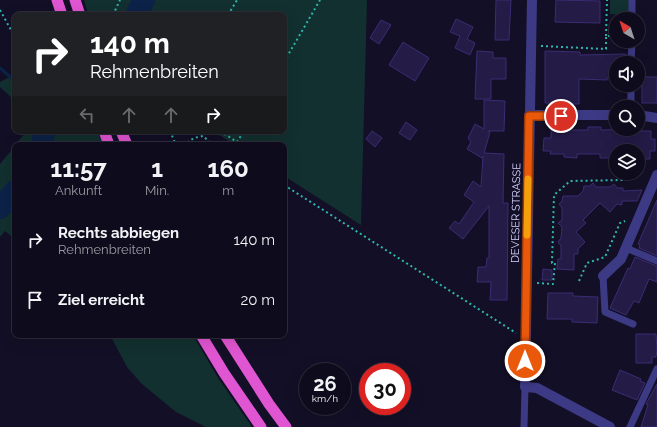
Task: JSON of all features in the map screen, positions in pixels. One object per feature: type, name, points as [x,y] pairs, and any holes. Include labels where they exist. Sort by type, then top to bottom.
[{"type":"highway","points":[[57,0],[61,12]]},
{"type":"highway","points":[[75,0],[79,12]]},
{"type":"highway","points":[[203,338],[261,427]]},
{"type":"highway","points":[[227,338],[269,404],[286,427]]},
{"type":"street","name":"DEVESER STRASSE","points":[[525,387],[532,0]]},
{"type":"street","points":[[529,116],[609,115]]},
{"type":"street","points":[[645,116],[657,118]]},
{"type":"street","points":[[603,276],[621,259],[657,176]]},
{"type":"street","points":[[525,387],[537,388],[610,427]]},
{"type":"lane","points":[[632,0],[632,12]]},
{"type":"lane","points":[[626,248],[657,261]]},
{"type":"lane","points":[[603,276],[606,312],[633,324]]},
{"type":"lane","points":[[630,427],[657,369]]},
{"type":"lane","name":"DEVESER STRASSE","points":[[524,427],[525,387]]},
{"type":"path","points":[[114,12],[120,0]]},
{"type":"path","points":[[230,12],[237,0]]},
{"type":"path","points":[[287,57],[320,0]]},
{"type":"path","points":[[531,46],[606,49],[607,0]]},
{"type":"path","points":[[0,10],[12,31]]},
{"type":"path","points":[[225,134],[237,142]]},
{"type":"path","points":[[188,142],[194,138],[203,136],[210,142]]},
{"type":"path","points":[[534,283],[553,284],[554,195],[570,181],[623,180]]},
{"type":"path","points":[[287,187],[517,334],[525,335]]},
{"type":"path","points":[[579,281],[587,263],[606,257],[620,223],[632,218],[638,220]]},
{"type":"green space","points":[[84,0],[367,0],[361,225],[287,178],[287,142],[230,142],[218,134],[287,134],[287,12],[87,12]]},
{"type":"green space","points":[[610,0],[629,0],[629,12],[610,12]]},
{"type":"green space","points":[[12,76],[12,98],[0,87],[0,82]]},
{"type":"green space","points":[[24,134],[98,134],[102,142],[18,142]]},
{"type":"green space","points":[[12,150],[12,237],[5,231],[0,237],[0,164]]},
{"type":"green space","points":[[112,338],[195,338],[218,378],[252,427],[206,427],[176,412],[142,384],[127,367]]},
{"type":"building","points":[[496,0],[511,0],[509,40],[495,40]]},
{"type":"building","points":[[556,0],[600,1],[600,23],[555,22]]},
{"type":"building","points":[[456,19],[473,27],[467,39],[475,43],[470,55],[455,48],[460,36],[450,32]]},
{"type":"building","points":[[381,20],[391,25],[379,44],[370,38]]},
{"type":"building","points":[[403,42],[429,58],[415,81],[389,65]]},
{"type":"building","points":[[477,51],[493,52],[493,58],[506,58],[506,79],[491,79],[491,99],[475,99]]},
{"type":"building","points":[[545,51],[580,52],[580,55],[626,54],[626,56],[609,56],[609,78],[607,78],[607,80],[579,79],[579,104],[545,103]]},
{"type":"building","points":[[645,77],[657,77],[657,103],[645,103],[645,100],[642,100],[642,92],[645,92]]},
{"type":"building","points":[[484,100],[505,101],[504,131],[488,131],[490,132],[484,153],[504,154],[503,203],[508,203],[507,300],[490,300],[491,282],[477,282],[478,267],[486,267],[487,258],[489,258],[489,206],[463,239],[449,228],[455,221],[459,224],[474,202],[464,195],[473,181],[481,187],[483,156],[482,158],[467,149],[471,142],[468,138],[475,124],[484,129]]},
{"type":"building","points":[[406,122],[417,130],[410,140],[399,133]]},
{"type":"building","points":[[551,126],[564,126],[564,130],[588,130],[588,127],[601,127],[601,130],[609,130],[609,136],[645,136],[645,131],[651,131],[651,139],[655,139],[655,151],[650,151],[650,159],[645,159],[645,144],[609,144],[609,158],[600,158],[600,154],[577,154],[577,158],[564,157],[564,154],[550,154],[551,151],[543,151],[544,138],[551,138]]},
{"type":"building","points":[[372,131],[382,138],[375,147],[366,139]]},
{"type":"building","points":[[593,183],[596,187],[610,187],[614,184],[617,188],[623,188],[623,191],[642,190],[637,201],[622,201],[622,205],[617,204],[610,212],[600,203],[583,220],[586,223],[576,232],[585,242],[578,249],[578,254],[574,254],[574,270],[557,269],[558,259],[561,259],[561,246],[558,242],[561,238],[562,227],[558,223],[562,220],[562,208],[559,204],[562,201],[563,196],[578,196],[583,191],[584,186],[590,186]]},
{"type":"building","points":[[657,200],[657,256],[639,248],[640,245],[638,244]]},
{"type":"building","points":[[635,257],[657,266],[657,282],[649,279],[639,303],[634,301],[626,315],[610,308],[628,268],[630,269]]},
{"type":"building","points":[[543,269],[552,270],[552,280],[542,280]]},
{"type":"building","points":[[548,293],[573,293],[573,296],[598,297],[597,323],[572,322],[572,319],[547,319]]},
{"type":"building","points":[[636,334],[656,334],[657,350],[656,357],[652,357],[652,363],[636,363]]},
{"type":"building","points":[[620,370],[641,379],[640,381],[645,383],[637,400],[612,390]]},
{"type":"building","points":[[657,384],[657,427],[641,427],[648,405],[646,404]]},
{"type":"waterway","points":[[138,12],[144,0]]},
{"type":"waterway","points":[[0,68],[12,78]]},
{"type":"waterway","points":[[42,142],[44,134]]},
{"type":"waterway","points":[[0,208],[12,194]]},
{"type":"slow traffic","points":[[527,235],[528,179]]},
{"type":"route","points":[[525,361],[529,116],[561,116]]}]
